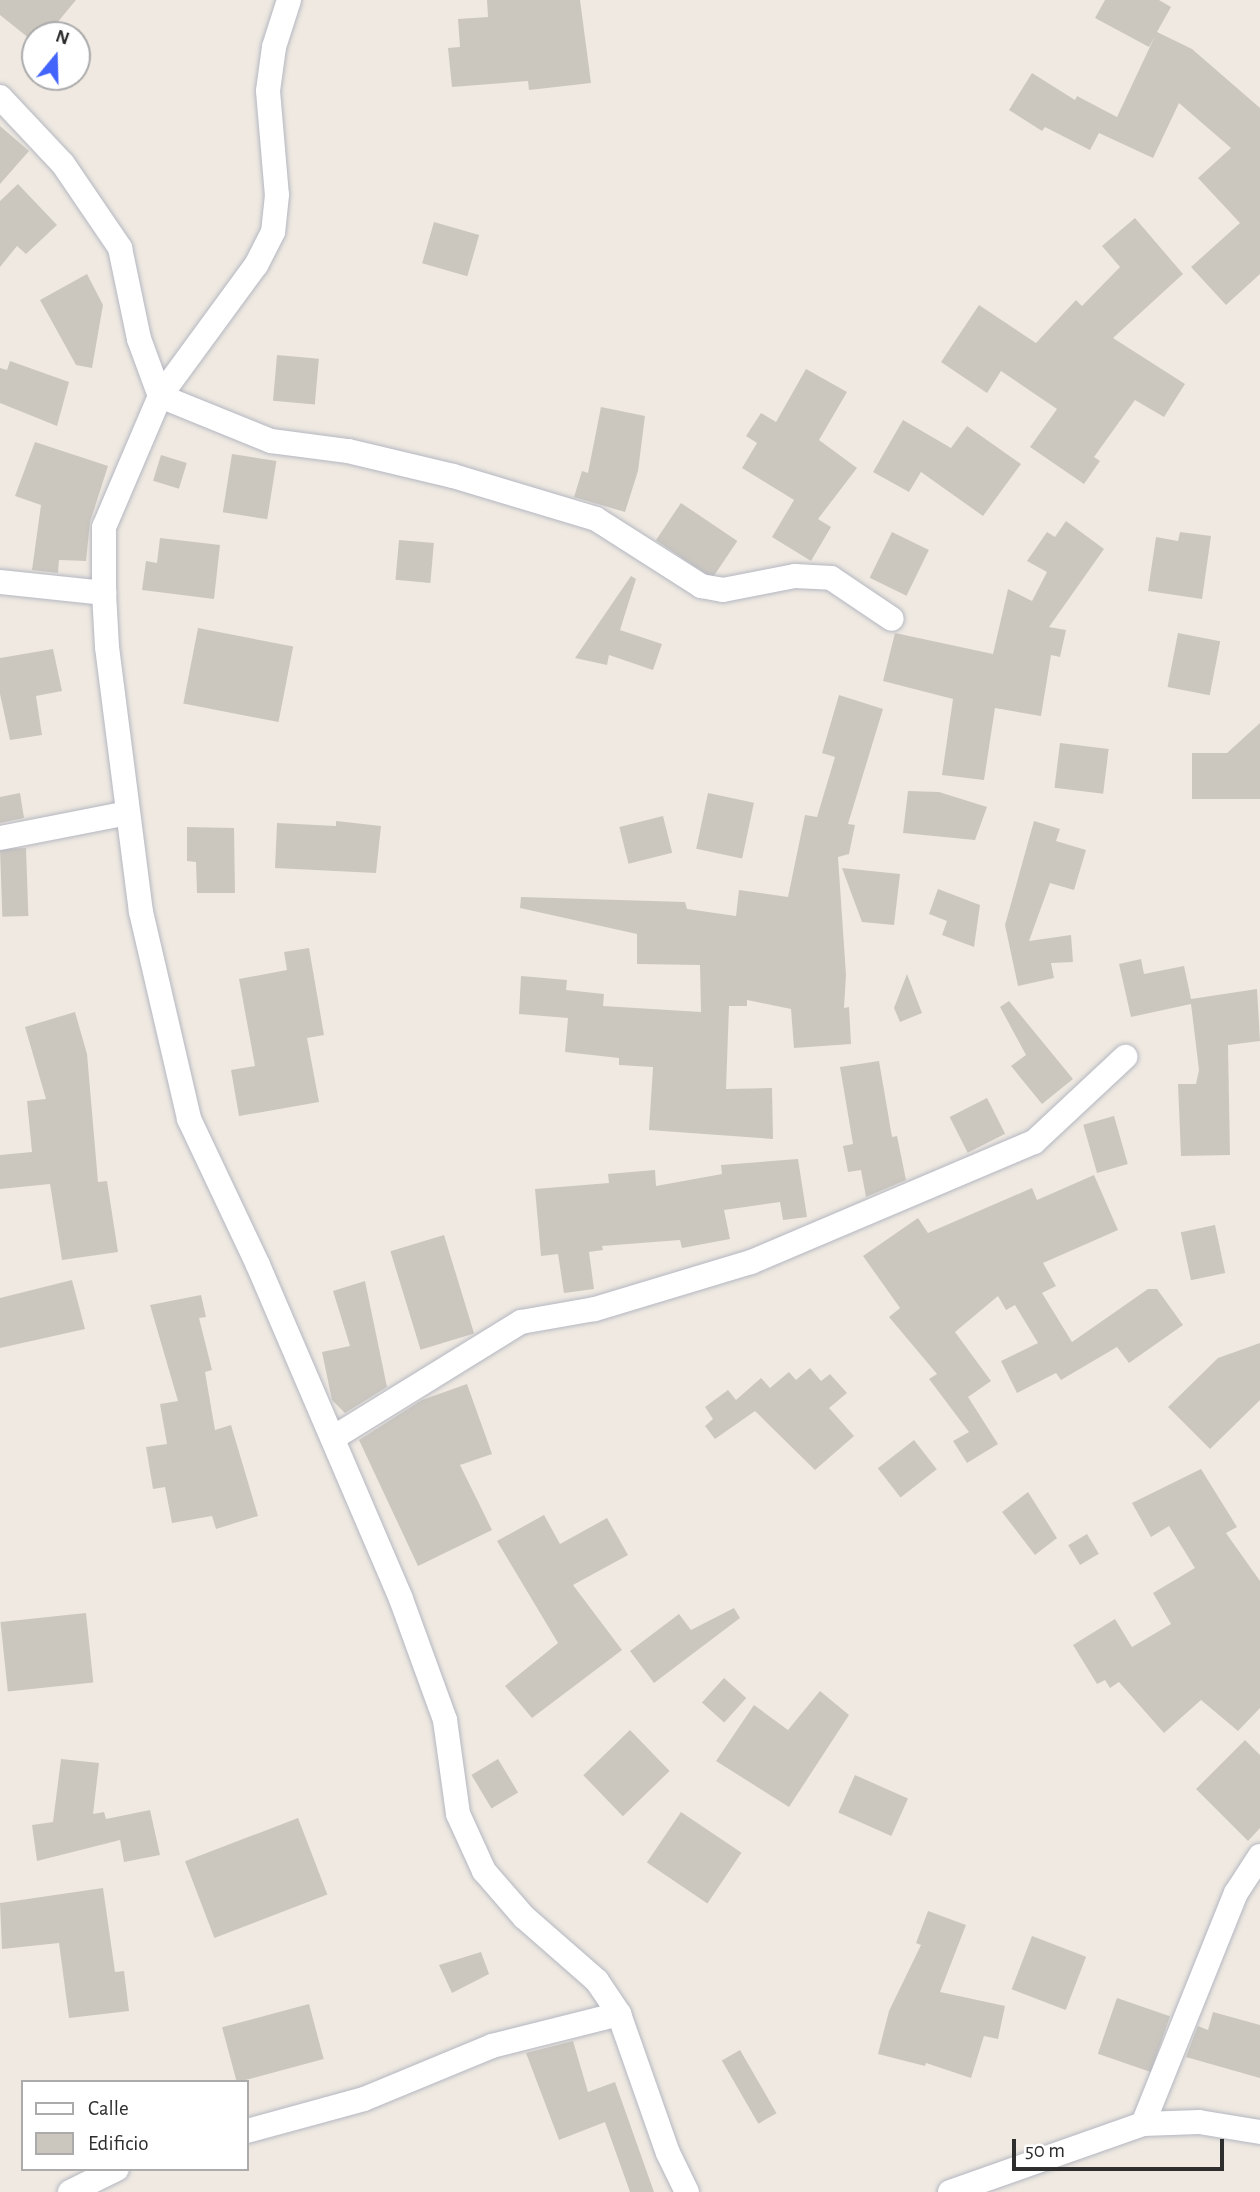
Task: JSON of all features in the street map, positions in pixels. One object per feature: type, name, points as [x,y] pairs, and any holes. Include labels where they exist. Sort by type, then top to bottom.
[{"type":"street","points":[[289,0],[274,47],[268,91],[277,195],[273,232],[256,265],[160,396],[104,527],[104,593],[141,912],[189,1119],[333,1438],[445,1720],[458,1814],[484,1871],[524,1917],[597,1981],[619,2014],[668,2153],[687,2192]]},
{"type":"street","points":[[0,97],[63,164],[120,248],[139,339],[160,396],[271,441],[348,451],[453,476],[596,519],[701,586],[723,590],[795,576],[831,578],[892,619]]},
{"type":"street","points":[[0,582],[104,593]]},
{"type":"street","points":[[0,838],[128,813]]},
{"type":"street","points":[[333,1438],[521,1322],[595,1309],[751,1262],[1034,1142],[1125,1057]]},
{"type":"street","points":[[1143,2124],[1236,1893],[1260,1856]]},
{"type":"street","points":[[248,2131],[365,2099],[492,2046],[619,2014]]},
{"type":"street","points":[[950,2192],[1143,2124],[1199,2122],[1260,2132]]},
{"type":"street","points":[[70,2192],[113,2171]]},
{"type":"building","points":[[0,0],[76,0],[59,21],[21,21],[21,32],[0,15]]},
{"type":"building","points":[[487,0],[580,0],[591,83],[529,90],[528,81],[452,87],[448,48],[460,47],[458,19],[488,17]]},
{"type":"building","points":[[1105,0],[1159,0],[1171,7],[1157,32],[1192,49],[1260,108],[1260,274],[1226,305],[1191,267],[1240,223],[1198,178],[1231,148],[1179,103],[1153,158],[1099,133],[1090,150],[1045,127],[1042,131],[1009,110],[1032,73],[1075,100],[1077,96],[1117,117],[1155,36],[1149,47],[1095,18]]},
{"type":"building","points":[[0,126],[29,151],[0,184]]},
{"type":"building","points":[[18,184],[57,225],[26,254],[17,246],[0,267],[0,201]]},
{"type":"building","points":[[1135,218],[1183,274],[1113,338],[1185,384],[1164,417],[1135,400],[1094,457],[1100,461],[1084,484],[1030,447],[1057,409],[1001,371],[987,393],[941,362],[979,305],[1036,343],[1076,300],[1082,306],[1120,267],[1102,246]]},
{"type":"building","points":[[434,222],[479,235],[467,276],[422,263]]},
{"type":"building","points":[[87,274],[103,305],[92,368],[76,365],[40,300]]},
{"type":"building","points":[[277,355],[319,359],[315,404],[273,401]]},
{"type":"building","points":[[10,361],[69,382],[57,426],[0,403],[0,368],[7,370]]},
{"type":"building","points":[[806,369],[847,392],[819,440],[857,468],[818,519],[831,527],[811,561],[772,537],[794,500],[742,468],[757,443],[746,436],[761,413],[776,422]]},
{"type":"building","points":[[601,407],[645,416],[638,471],[625,512],[574,497],[582,471],[588,473]]},
{"type":"building","points":[[903,420],[951,448],[967,426],[1021,464],[983,516],[921,472],[909,492],[873,472]]},
{"type":"building","points":[[35,442],[108,466],[90,522],[86,561],[59,560],[58,573],[32,570],[41,505],[15,496]]},
{"type":"building","points":[[232,454],[276,461],[267,519],[223,512]]},
{"type":"building","points":[[161,455],[187,463],[179,489],[153,481]]},
{"type":"building","points":[[681,503],[737,541],[712,578],[656,540]]},
{"type":"building","points":[[1066,521],[1104,549],[1049,627],[1066,630],[1060,657],[1051,655],[1041,716],[995,708],[984,780],[942,775],[953,699],[883,681],[895,633],[993,654],[1008,589],[1032,601],[1047,572],[1027,561],[1047,532],[1055,537]]},
{"type":"building","points":[[892,532],[929,550],[906,596],[870,578]]},
{"type":"building","points":[[1180,532],[1211,536],[1202,599],[1148,591],[1156,537],[1178,541]]},
{"type":"building","points":[[160,538],[220,545],[214,599],[142,590],[146,561],[157,563]]},
{"type":"building","points":[[399,540],[434,543],[430,583],[396,580]]},
{"type":"building","points":[[631,576],[636,579],[620,630],[662,644],[653,670],[609,655],[607,665],[575,658]]},
{"type":"building","points":[[198,628],[293,647],[279,722],[183,704]]},
{"type":"building","points":[[1178,633],[1220,641],[1210,695],[1168,687]]},
{"type":"building","points":[[53,649],[62,691],[36,696],[42,735],[10,740],[0,694],[0,658]]},
{"type":"building","points":[[839,695],[883,709],[848,824],[855,825],[849,854],[838,857],[846,975],[844,1008],[849,1007],[851,1044],[794,1048],[791,1009],[747,1000],[747,1006],[729,1006],[726,1089],[772,1088],[773,1139],[649,1130],[653,1067],[619,1065],[619,1058],[565,1052],[568,1018],[519,1014],[521,976],[567,980],[566,990],[604,994],[603,1006],[701,1012],[700,965],[637,964],[637,934],[520,908],[521,897],[685,902],[687,909],[736,916],[739,890],[788,897],[805,815],[817,817],[835,757],[822,753]]},
{"type":"building","points":[[1260,723],[1260,799],[1192,799],[1192,753],[1227,753]]},
{"type":"building","points":[[1060,743],[1109,749],[1103,794],[1055,788]]},
{"type":"building","points":[[908,791],[939,792],[987,807],[975,840],[903,833]]},
{"type":"building","points":[[20,793],[24,818],[0,823],[0,797]]},
{"type":"building","points":[[708,793],[754,803],[742,859],[696,849]]},
{"type":"building","points":[[663,816],[672,853],[629,864],[619,827]]},
{"type":"building","points":[[336,821],[381,826],[376,873],[275,868],[277,823],[336,826]]},
{"type":"building","points":[[1034,821],[1060,829],[1056,841],[1086,850],[1074,890],[1050,883],[1029,941],[1071,935],[1073,962],[1051,963],[1054,978],[1018,986],[1005,925]]},
{"type":"building","points":[[187,827],[234,828],[235,893],[197,893],[196,862],[187,861]]},
{"type":"building","points":[[26,848],[28,916],[2,917],[0,849]]},
{"type":"building","points":[[842,868],[900,874],[894,925],[862,922]]},
{"type":"building","points":[[938,889],[980,905],[974,947],[942,935],[947,921],[929,914]]},
{"type":"building","points":[[309,948],[324,1035],[307,1038],[319,1102],[239,1116],[231,1070],[255,1066],[239,979],[287,970],[284,952]]},
{"type":"building","points":[[1141,959],[1144,974],[1184,966],[1191,999],[1257,989],[1260,1041],[1228,1045],[1230,1155],[1181,1156],[1178,1084],[1196,1084],[1199,1070],[1191,1004],[1131,1017],[1119,964]]},
{"type":"building","points":[[907,974],[922,1013],[900,1022],[894,1008]]},
{"type":"building","points":[[1009,1001],[1073,1079],[1042,1104],[1011,1066],[1026,1055],[1000,1007]]},
{"type":"building","points":[[75,1012],[87,1054],[98,1182],[107,1181],[118,1252],[62,1260],[50,1184],[0,1189],[0,1155],[32,1152],[27,1101],[46,1099],[25,1027]]},
{"type":"building","points":[[879,1061],[892,1137],[897,1136],[906,1180],[866,1197],[861,1170],[848,1172],[843,1146],[853,1144],[840,1067]]},
{"type":"building","points":[[987,1098],[1005,1134],[968,1153],[950,1117]]},
{"type":"building","points":[[1114,1116],[1128,1164],[1097,1173],[1083,1125]]},
{"type":"building","points":[[798,1159],[807,1217],[783,1220],[780,1202],[724,1210],[730,1239],[682,1248],[680,1240],[602,1246],[603,1250],[589,1252],[594,1289],[564,1293],[558,1254],[541,1256],[535,1189],[609,1183],[608,1174],[655,1170],[656,1186],[722,1174],[721,1165]]},
{"type":"building","points":[[1094,1175],[1118,1230],[1043,1263],[1056,1286],[1042,1293],[1072,1342],[1148,1289],[1157,1289],[1183,1325],[1129,1363],[1117,1347],[1061,1380],[1056,1373],[1017,1393],[1001,1361],[1038,1343],[1015,1305],[1006,1310],[998,1296],[955,1332],[991,1381],[968,1397],[998,1444],[967,1463],[953,1441],[969,1432],[929,1379],[937,1374],[889,1317],[900,1308],[863,1256],[918,1218],[928,1233],[1032,1188],[1037,1200]]},
{"type":"building","points":[[1215,1225],[1225,1273],[1191,1280],[1181,1232]]},
{"type":"building","points":[[444,1235],[474,1333],[421,1350],[390,1251]]},
{"type":"building","points":[[72,1280],[85,1329],[0,1348],[0,1298]]},
{"type":"building","points":[[365,1281],[387,1387],[345,1413],[332,1400],[322,1352],[350,1346],[333,1291]]},
{"type":"building","points":[[201,1295],[206,1317],[199,1318],[212,1370],[205,1372],[215,1430],[231,1425],[258,1516],[216,1529],[212,1516],[172,1523],[165,1487],[153,1489],[146,1447],[167,1444],[160,1404],[178,1401],[150,1305]]},
{"type":"building","points":[[1260,1343],[1260,1400],[1210,1449],[1168,1407],[1218,1358]]},
{"type":"building","points":[[810,1368],[821,1381],[830,1374],[847,1393],[829,1408],[854,1436],[815,1470],[755,1411],[715,1439],[705,1426],[713,1419],[705,1407],[728,1390],[736,1400],[761,1378],[770,1388],[789,1372],[796,1380]]},
{"type":"building","points":[[467,1384],[492,1454],[460,1465],[492,1530],[418,1566],[359,1440],[422,1400]]},
{"type":"building","points":[[914,1440],[937,1469],[901,1497],[878,1468]]},
{"type":"building","points":[[1201,1469],[1237,1527],[1226,1533],[1260,1581],[1260,1708],[1238,1731],[1201,1700],[1164,1733],[1119,1682],[1110,1688],[1105,1680],[1097,1684],[1073,1645],[1115,1619],[1132,1647],[1171,1624],[1153,1593],[1195,1568],[1169,1526],[1151,1537],[1132,1503]]},
{"type":"building","points":[[1028,1492],[1057,1538],[1035,1555],[1002,1512]]},
{"type":"building","points":[[544,1515],[560,1544],[607,1518],[628,1555],[573,1585],[622,1650],[532,1718],[505,1686],[558,1643],[497,1541]]},
{"type":"building","points":[[1087,1534],[1099,1554],[1080,1565],[1068,1545]]},
{"type":"building","points":[[734,1608],[740,1618],[654,1683],[630,1651],[679,1614],[691,1630]]},
{"type":"building","points":[[86,1613],[93,1683],[8,1692],[0,1622]]},
{"type":"building","points":[[724,1678],[746,1698],[724,1723],[702,1703]]},
{"type":"building","points":[[820,1691],[849,1715],[789,1807],[716,1761],[754,1705],[788,1730]]},
{"type":"building","points":[[630,1730],[670,1771],[623,1816],[583,1775]]},
{"type":"building","points":[[1245,1740],[1260,1755],[1260,1828],[1248,1841],[1196,1789]]},
{"type":"building","points":[[61,1759],[99,1763],[93,1814],[104,1812],[106,1819],[150,1810],[160,1855],[124,1862],[120,1840],[37,1861],[32,1825],[53,1822]]},
{"type":"building","points":[[498,1759],[518,1792],[492,1808],[471,1775]]},
{"type":"building","points":[[855,1775],[908,1799],[891,1836],[838,1812]]},
{"type":"building","points":[[681,1812],[742,1853],[707,1903],[647,1863]]},
{"type":"building","points":[[298,1818],[327,1895],[214,1938],[185,1861]]},
{"type":"building","points":[[103,1888],[115,1972],[124,1971],[129,2011],[69,2018],[59,1943],[2,1949],[0,1903]]},
{"type":"building","points":[[928,1911],[966,1925],[940,1992],[1005,2006],[998,2039],[984,2036],[971,2078],[926,2063],[925,2066],[878,2054],[889,2011],[921,1945],[916,1943]]},
{"type":"building","points":[[1032,1936],[1086,1957],[1066,2010],[1012,1989]]},
{"type":"building","points":[[481,1952],[489,1974],[452,1993],[439,1965]]},
{"type":"building","points":[[1117,1998],[1170,2016],[1151,2072],[1098,2054]]},
{"type":"building","points":[[309,2004],[324,2059],[246,2080],[236,2080],[222,2027]]},
{"type":"building","points":[[1213,2012],[1260,2025],[1260,2078],[1186,2057],[1198,2026],[1208,2030]]},
{"type":"building","points":[[573,2041],[588,2092],[615,2082],[654,2192],[630,2192],[605,2122],[559,2140],[526,2053]]},
{"type":"building","points":[[740,2050],[776,2113],[758,2124],[722,2060]]}]
